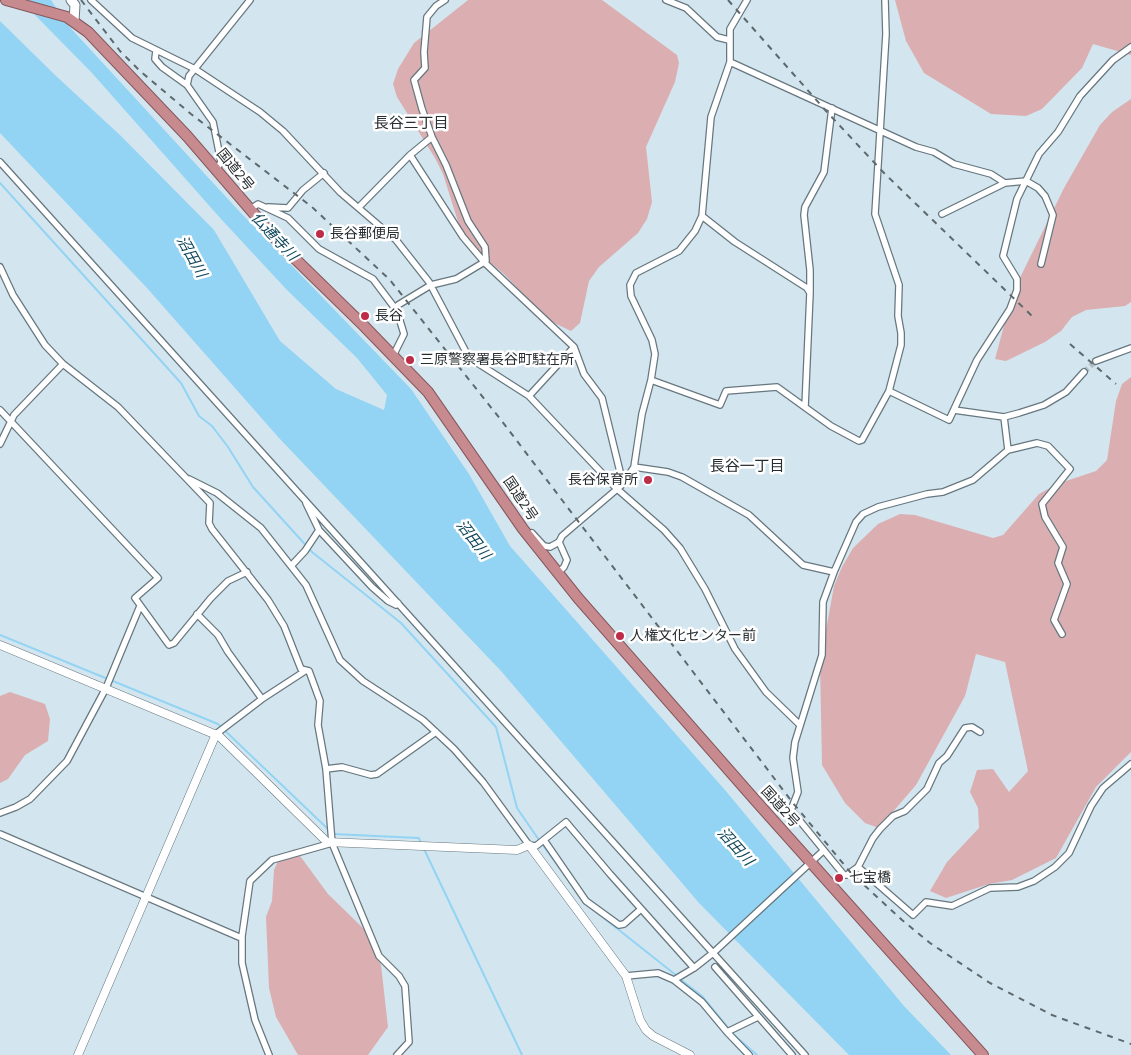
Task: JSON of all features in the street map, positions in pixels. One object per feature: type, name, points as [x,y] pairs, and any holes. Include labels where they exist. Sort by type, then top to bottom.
[{"type":"highway","name":"国道2号","points":[[6,0],[71,19],[111,56],[217,169],[249,210],[281,245],[428,392],[511,511],[558,572],[808,865],[983,1055]]},
{"type":"main road","points":[[71,0],[75,5],[71,19]]},
{"type":"street","points":[[91,0],[132,38],[195,69],[260,112],[283,131],[342,193],[360,206],[396,240],[431,285],[466,352],[479,364],[529,396],[616,488],[664,530],[680,548],[705,590],[735,649],[766,692],[800,725]]},
{"type":"street","points":[[187,86],[189,76],[250,0]]},
{"type":"street","points":[[444,0],[427,17],[424,52],[425,68],[414,80],[432,137],[446,165],[468,221],[485,247],[485,263]]},
{"type":"street","points":[[666,0],[686,8],[717,37],[729,40]]},
{"type":"street","points":[[558,572],[564,567],[566,560],[560,542],[562,536],[623,484],[634,466],[638,452],[642,414],[651,380],[655,354],[631,296],[630,285],[636,273],[679,251],[695,231],[702,216],[711,117],[730,62],[730,29],[746,0]]},
{"type":"street","points":[[651,380],[720,405],[726,391],[777,387],[831,426],[859,441],[862,440],[889,392],[899,357],[901,333],[898,316],[898,285],[875,214],[886,34],[885,0]]},
{"type":"street","points":[[889,392],[949,420],[977,360],[1010,309],[1017,290],[1017,279],[1003,256],[1017,199],[1038,154],[1058,132],[1080,96],[1113,60],[1131,47]]},
{"type":"street","points":[[156,51],[155,59],[158,63],[187,86],[212,122],[221,162],[217,169]]},
{"type":"street","points":[[730,62],[916,147],[934,152],[954,164],[991,174],[1005,184]]},
{"type":"street","points":[[805,407],[810,270],[804,215],[805,207],[824,172],[832,108]]},
{"type":"street","points":[[360,206],[410,155],[432,137]]},
{"type":"street","points":[[410,155],[463,237],[485,263],[574,347],[584,374],[602,398],[623,484]]},
{"type":"street","points":[[0,162],[714,951],[805,1055]]},
{"type":"street","points":[[264,207],[288,208],[303,190],[324,173]]},
{"type":"street","points":[[942,214],[1005,184],[1026,181],[1038,188],[1045,196],[1053,214],[1041,264]]},
{"type":"street","points":[[249,210],[258,204],[293,222],[319,249],[373,279],[400,319],[404,334],[393,356]]},
{"type":"street","points":[[702,216],[735,242],[807,288],[810,293]]},
{"type":"street","points":[[398,305],[431,285],[456,279],[485,263]]},
{"type":"street","points":[[0,267],[13,295],[37,333],[64,364],[118,407],[210,503],[209,523],[212,529],[247,572],[284,626],[301,669],[309,672],[318,689],[320,701],[318,725],[326,769],[332,843],[379,956],[399,976],[405,986],[409,1042],[397,1055]]},
{"type":"street","points":[[384,293],[390,295],[398,305],[401,312],[400,319]]},
{"type":"street","points":[[529,396],[574,347]]},
{"type":"street","points":[[1096,360],[1131,348]]},
{"type":"street","points":[[0,444],[10,421],[64,364]]},
{"type":"street","points":[[954,410],[1004,417],[1044,405],[1059,397],[1084,372]]},
{"type":"street","points":[[0,410],[158,578],[135,598],[169,646],[174,643],[197,614],[228,581],[247,572]]},
{"type":"street","points":[[1004,417],[1008,450]]},
{"type":"street","points":[[980,732],[972,727],[965,728],[947,756],[940,763],[927,789],[905,811],[893,816],[873,838],[858,866],[844,875],[791,810],[798,792],[793,758],[795,742],[822,655],[824,602],[834,572],[856,522],[863,514],[878,507],[957,488],[973,480],[1008,450],[1043,443],[1070,469],[1042,504],[1045,517],[1063,548],[1058,563],[1067,580],[1054,620],[1062,634]]},
{"type":"street","points":[[634,466],[668,472],[682,477],[749,515],[803,565],[834,572]]},
{"type":"street","points":[[187,480],[216,493],[261,528],[306,586],[340,660],[363,681],[423,720],[483,782],[533,845],[626,976],[640,1020],[646,1030],[653,1036],[690,1055]]},
{"type":"street","points":[[306,501],[305,504],[318,530],[372,587],[388,601],[396,605],[398,602]]},
{"type":"street","points":[[511,511],[515,510],[528,529],[544,546],[550,547],[560,542]]},
{"type":"street","points":[[291,566],[306,551],[318,530]]},
{"type":"street","points":[[0,813],[16,807],[30,798],[61,767],[112,676],[140,606]]},
{"type":"street","points":[[197,614],[218,635],[262,699]]},
{"type":"street","points":[[0,645],[217,733],[327,842],[431,848],[517,850],[544,840],[566,822],[694,968]]},
{"type":"street","points":[[78,1055],[217,733],[262,699],[305,671]]},
{"type":"street","points":[[326,769],[342,767],[371,775],[377,774],[436,732]]},
{"type":"street","points":[[858,866],[913,916],[926,902],[952,906],[990,888],[1018,887],[1034,881],[1055,867],[1069,853],[1091,806],[1103,788],[1131,764]]},
{"type":"street","points":[[0,834],[239,937],[242,936]]},
{"type":"street","points":[[544,840],[586,901],[619,925],[624,924],[641,909]]},
{"type":"street","points":[[269,1055],[255,1020],[242,963],[242,936],[250,881],[272,860],[332,843]]},
{"type":"street","points":[[674,980],[694,968],[714,951],[823,851]]},
{"type":"street","points":[[715,967],[792,1055]]},
{"type":"street","points":[[626,976],[658,973],[674,980],[702,1002],[727,1032],[750,1055]]},
{"type":"street","points":[[727,1032],[758,1017]]},
{"type":"shaded area","points":[[468,0],[602,0],[677,55],[679,63],[675,82],[646,147],[652,202],[647,219],[638,233],[599,267],[589,281],[580,323],[571,331],[546,319],[505,275],[473,248],[461,231],[443,174],[435,158],[397,97],[393,84],[398,69],[414,43]]},
{"type":"shaded area","points":[[895,0],[1131,0],[1131,55],[1093,44],[1082,68],[1042,109],[1026,116],[991,114],[924,73],[906,41]]},
{"type":"shaded area","points":[[1131,99],[1131,302],[1125,306],[1086,310],[1072,317],[1061,331],[1045,342],[1006,361],[995,359],[1013,292],[1064,188],[1100,125],[1112,112]]},
{"type":"shaded area","points":[[1131,377],[1131,752],[1096,787],[1056,858],[1012,880],[989,884],[946,898],[930,891],[947,862],[979,828],[978,808],[970,792],[977,770],[993,769],[1009,792],[1028,771],[1005,662],[976,654],[965,696],[916,785],[879,828],[865,823],[845,803],[822,765],[820,663],[834,586],[853,548],[878,524],[900,514],[915,515],[993,538],[1003,535],[1039,494],[1057,484],[1096,471],[1107,460],[1116,401],[1122,384]]},
{"type":"shaded area","points":[[10,692],[45,704],[50,719],[48,741],[25,755],[8,779],[0,783],[0,696]]},
{"type":"shaded area","points":[[295,849],[328,894],[365,930],[381,965],[388,1027],[368,1055],[298,1055],[276,1017],[269,988],[266,917],[272,901],[274,870],[281,855]]},
{"type":"water","name":"沼田川","points":[[29,0],[51,0],[66,23],[238,210],[411,389],[469,474],[510,546],[725,790],[904,1006],[951,1055],[849,1055],[699,903],[501,671],[279,438],[147,288],[0,133],[0,21],[121,136],[214,230],[280,341],[336,389],[384,410],[387,395],[357,358],[287,290],[221,219],[92,73],[35,15]]},
{"type":"waterway","points":[[0,183],[181,383],[199,416],[212,426],[228,447],[253,487],[312,552],[401,623],[496,727],[517,808],[539,840]]},
{"type":"waterway","points":[[0,635],[218,724],[330,831]]},
{"type":"waterway","points":[[333,834],[419,838],[421,843]]},
{"type":"waterway","points":[[542,844],[567,878]]},
{"type":"waterway","points":[[424,849],[522,1055]]},
{"type":"waterway","points":[[590,907],[677,976]]},
{"type":"waterway","points":[[680,979],[702,996],[733,1034],[757,1055]]},
{"type":"tunnel","points":[[1084,372],[1096,361]]},
{"type":"railway","points":[[81,0],[120,51],[140,71],[191,114],[312,207],[390,280],[501,420],[793,803],[851,873],[930,943],[990,983],[1052,1015],[1131,1044]]},
{"type":"railway","points":[[728,0],[826,111],[885,174],[1032,316]]},
{"type":"railway","points":[[1070,344],[1116,384]]},
{"type":"place","name":"長谷郵便局","points":[[320,234]]},
{"type":"place","name":"長谷","points":[[365,316]]},
{"type":"place","name":"三原警察署長谷町駐在所","points":[[410,360]]},
{"type":"place","name":"長谷保育所","points":[[648,480]]},
{"type":"place","name":"人権文化センター前","points":[[620,636]]},
{"type":"place","name":"七宝橋","points":[[839,878]]},
{"type":"district","name":"長谷三丁目","points":[[411,124]]},
{"type":"district","name":"長谷一丁目","points":[[747,467]]},
{"type":"water label","name":"仏通寺川","points":[[274,237]]}]
